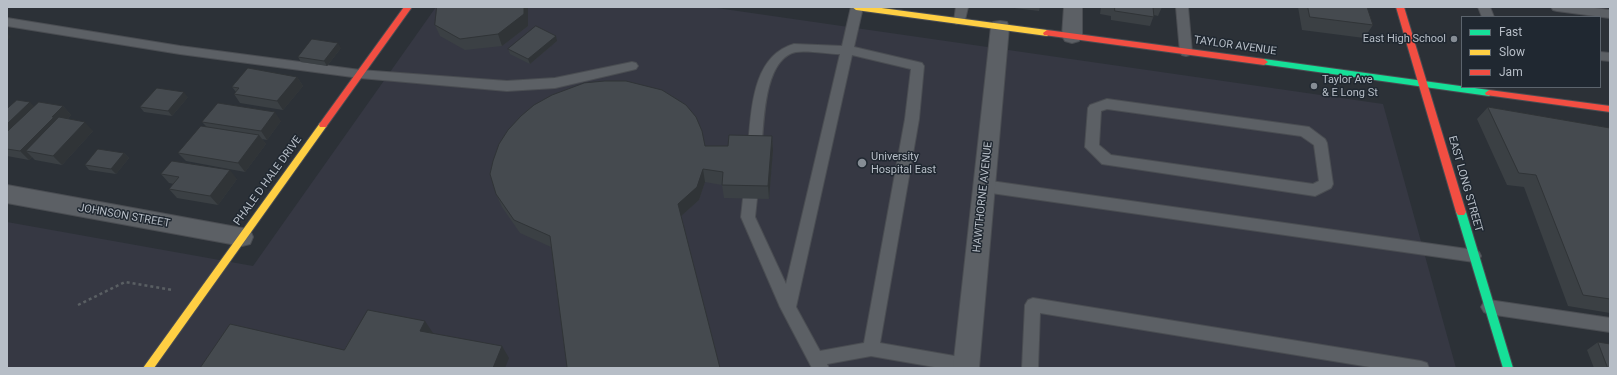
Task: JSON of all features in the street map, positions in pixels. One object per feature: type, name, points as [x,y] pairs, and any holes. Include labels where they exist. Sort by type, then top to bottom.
[{"type":"street","name":"PHALE D HALE DRIVE","points":[[148,368],[408,7]]},
{"type":"street","name":"TAYLOR AVENUE","points":[[856,7],[1610,109]]},
{"type":"street","points":[[1072,36],[1073,7]]},
{"type":"street","name":"EAST LONG STREET","points":[[1400,7],[1508,368]]},
{"type":"street","name":"HAWTHORNE AVENUE","points":[[966,367],[1000,27]]},
{"type":"street","name":"JOHNSON STREET","points":[[7,194],[242,237]]},
{"type":"lane","points":[[788,307],[848,50],[856,7]]},
{"type":"lane","points":[[960,21],[962,7]]},
{"type":"lane","points":[[1182,7],[1186,52]]},
{"type":"lane","points":[[1557,7],[1610,14]]},
{"type":"lane","points":[[7,22],[180,50],[360,74],[507,86],[554,83],[632,66]]},
{"type":"lane","points":[[871,348],[912,119],[918,66],[848,50],[794,48],[781,55],[770,66],[762,87],[748,217],[788,307],[819,364],[871,348],[966,367]]},
{"type":"lane","points":[[1106,104],[1304,131],[1320,143],[1326,184],[1315,190],[1208,175],[1107,160],[1092,147],[1094,108],[1106,104]]},
{"type":"lane","points":[[984,186],[1474,256]]},
{"type":"lane","points":[[1030,368],[1033,305],[1421,368]]},
{"type":"lane","points":[[1490,306],[1610,325]]},
{"type":"path","points":[[78,305],[126,282],[201,294]]},
{"type":"shaded area","name":"University Hospital East","points":[[436,7],[710,7],[1383,104],[1456,368],[7,368],[7,222],[253,266]]},
{"type":"building","points":[[437,7],[524,7],[524,14],[498,34],[460,39],[435,25]]},
{"type":"building","points":[[1115,7],[1153,7],[1154,17],[1115,11]]},
{"type":"building","points":[[1308,7],[1367,7],[1373,25],[1310,17]]},
{"type":"building","points":[[536,26],[556,36],[528,59],[508,49]]},
{"type":"building","points":[[312,39],[338,43],[324,61],[298,57]]},
{"type":"building","points":[[248,68],[297,77],[277,101],[234,94],[239,88],[232,87]]},
{"type":"building","points":[[626,81],[662,90],[686,105],[696,117],[702,131],[705,146],[728,146],[729,135],[772,136],[768,186],[722,185],[723,172],[703,169],[697,187],[678,204],[720,368],[566,368],[550,236],[514,220],[496,194],[490,174],[493,161],[499,144],[508,130],[521,116],[534,105],[552,95],[584,83]]},
{"type":"building","points":[[157,88],[184,92],[168,111],[140,107]]},
{"type":"building","points":[[17,100],[30,102],[7,124],[7,109]]},
{"type":"building","points":[[39,102],[63,106],[20,151],[7,149],[7,132]]},
{"type":"building","points":[[218,103],[275,112],[261,131],[202,122]]},
{"type":"building","points":[[1488,107],[1610,128],[1610,299],[1583,295],[1536,175],[1519,173]]},
{"type":"building","points":[[59,117],[85,122],[53,156],[26,151]]},
{"type":"building","points":[[201,126],[259,135],[238,163],[178,153]]},
{"type":"building","points":[[98,149],[124,153],[111,169],[85,165]]},
{"type":"building","points":[[172,161],[230,170],[210,196],[169,189],[179,177],[161,174]]},
{"type":"building","points":[[368,310],[425,321],[420,331],[502,346],[493,368],[200,368],[230,324],[344,350]]},
{"type":"building","points":[[1598,342],[1610,344],[1610,368],[1608,368]]},
{"type":"traffic: fast","points":[[1264,62],[1489,93]]},
{"type":"traffic: fast","points":[[1461,212],[1508,368]]},
{"type":"traffic: slow","points":[[856,7],[1047,33]]},
{"type":"traffic: slow","points":[[148,368],[323,125]]},
{"type":"traffic: jam","points":[[323,125],[408,7]]},
{"type":"traffic: jam","points":[[1400,7],[1461,212]]},
{"type":"traffic: jam","points":[[1047,33],[1264,62]]},
{"type":"traffic: jam","points":[[1489,93],[1610,109]]},
{"type":"place","name":"East High School","points":[[1454,39]]},
{"type":"place","name":"Taylor Ave & E Long St","points":[[1314,86]]},
{"type":"place","name":"University Hospital East","points":[[862,163]]}]
